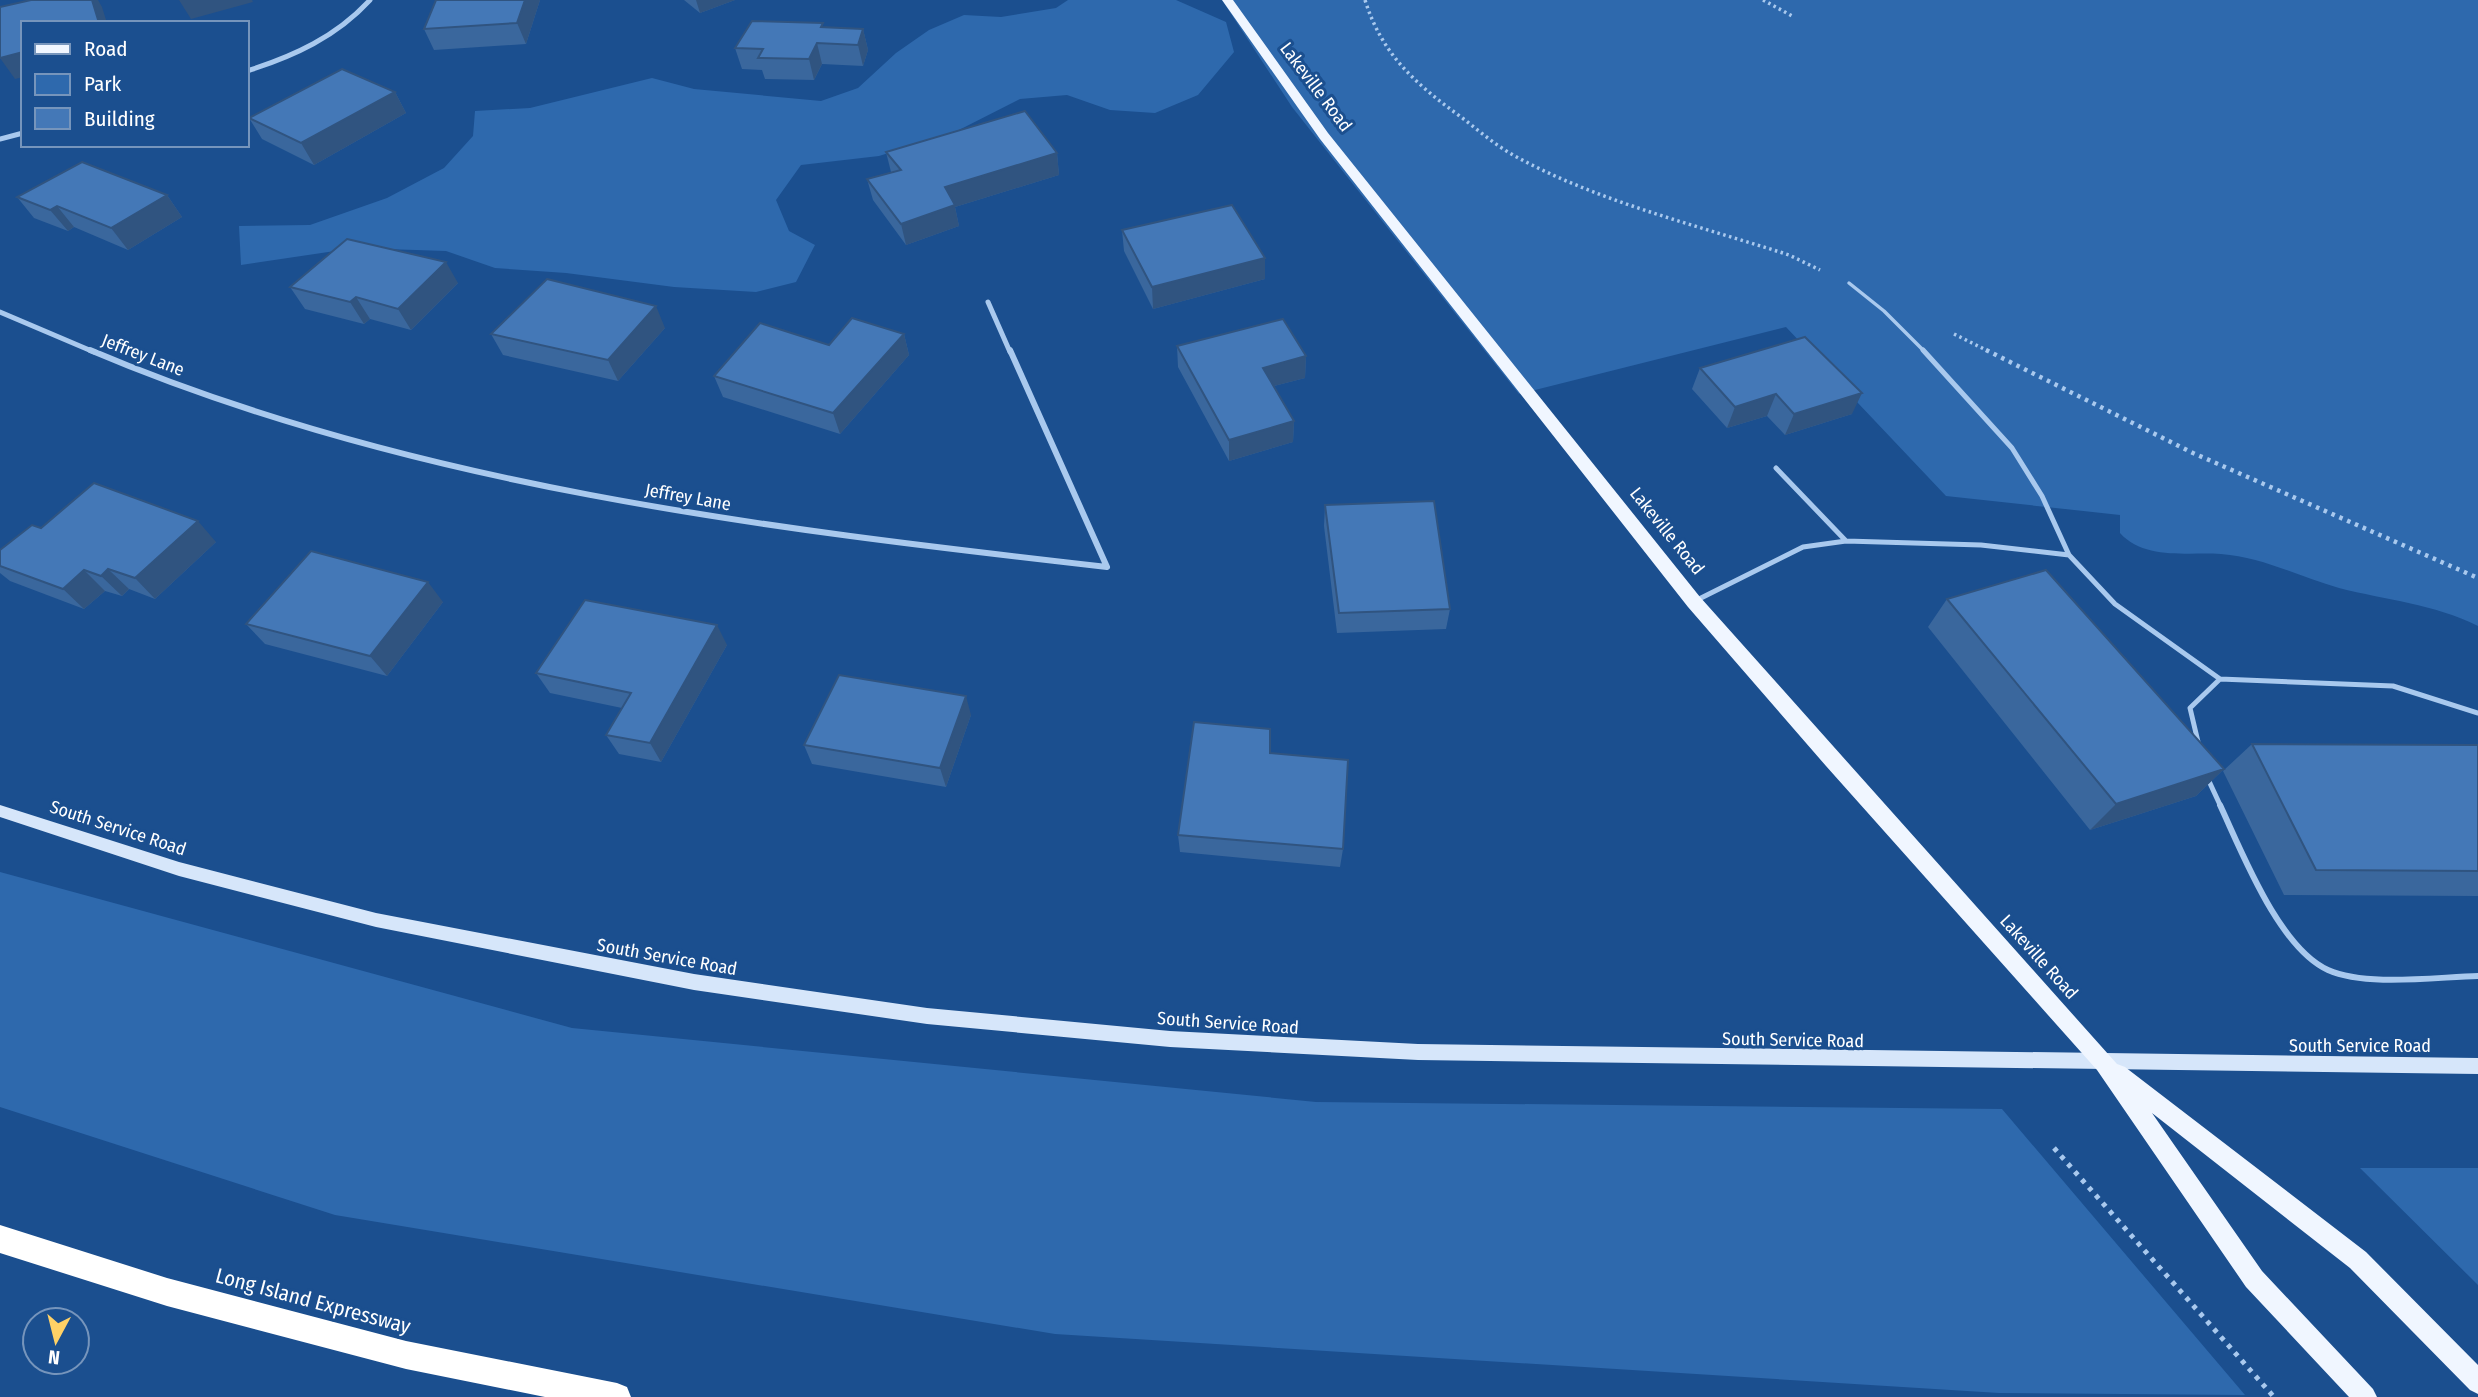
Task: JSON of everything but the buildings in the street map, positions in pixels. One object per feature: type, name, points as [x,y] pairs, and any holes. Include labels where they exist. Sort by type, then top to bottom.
[{"type":"highway","name":"Long Island Expressway","points":[[0,1239],[167,1292],[406,1354],[617,1397]]},
{"type":"main road","name":"Lakeville Road","points":[[1227,0],[1324,136],[1694,602],[1832,761],[2104,1063],[2254,1279],[2365,1397]]},
{"type":"main road","name":"South Service Road","points":[[0,811],[179,869],[376,920],[694,982],[927,1016],[1170,1039],[1391,1051],[2104,1063],[2478,1066]]},
{"type":"main road","name":"Lakeville Road","points":[[2104,1063],[2358,1260],[2478,1382]]},
{"type":"street","points":[[248,71],[325,38],[354,17],[370,0]]},
{"type":"street","points":[[0,139],[21,134]]},
{"type":"street","name":"Jeffrey Lane","points":[[0,312],[206,394],[293,421],[466,467],[799,531],[1107,567],[988,302]]},
{"type":"lane","points":[[1849,283],[1884,311],[1941,367],[2012,448],[2042,496],[2069,555],[2115,604],[2220,679],[2393,686],[2478,713]]},
{"type":"lane","points":[[1776,468],[1846,541]]},
{"type":"lane","points":[[1694,602],[1803,547],[1846,541],[1982,545],[2069,555]]},
{"type":"lane","points":[[2200,748],[2190,708],[2220,679]]},
{"type":"lane","points":[[2206,775],[2267,901],[2295,943],[2325,970],[2355,975],[2478,976]]},
{"type":"path","points":[[1365,0],[1370,22],[1391,59],[1418,88],[1513,155],[1574,183],[1789,256],[1849,283]]},
{"type":"path","points":[[1763,0],[1794,17]]},
{"type":"path","points":[[1945,329],[2193,453],[2478,578]]},
{"type":"path","points":[[2054,1148],[2274,1397]]},
{"type":"green space","points":[[1068,0],[1176,0],[1226,22],[1234,52],[1198,95],[1155,113],[1110,110],[1067,95],[1020,99],[955,132],[879,156],[801,165],[776,200],[789,231],[815,245],[796,282],[756,292],[674,287],[566,273],[495,268],[446,251],[355,248],[241,265],[239,226],[310,225],[387,198],[444,168],[473,136],[475,111],[530,108],[652,78],[694,89],[821,101],[858,88],[896,53],[929,30],[964,15],[1001,17],[1056,8]]},
{"type":"green space","points":[[1222,0],[2478,0],[2478,626],[2444,612],[2324,584],[2252,559],[2221,554],[2167,553],[2141,547],[2120,533],[2120,515],[1946,496],[1786,327],[1519,394],[1292,107]]},
{"type":"green space","points":[[0,872],[572,1028],[1316,1102],[2002,1109],[2245,1395],[1999,1393],[1055,1334],[335,1215],[0,1107]]},
{"type":"green space","points":[[2360,1168],[2478,1168],[2478,1285]]}]
